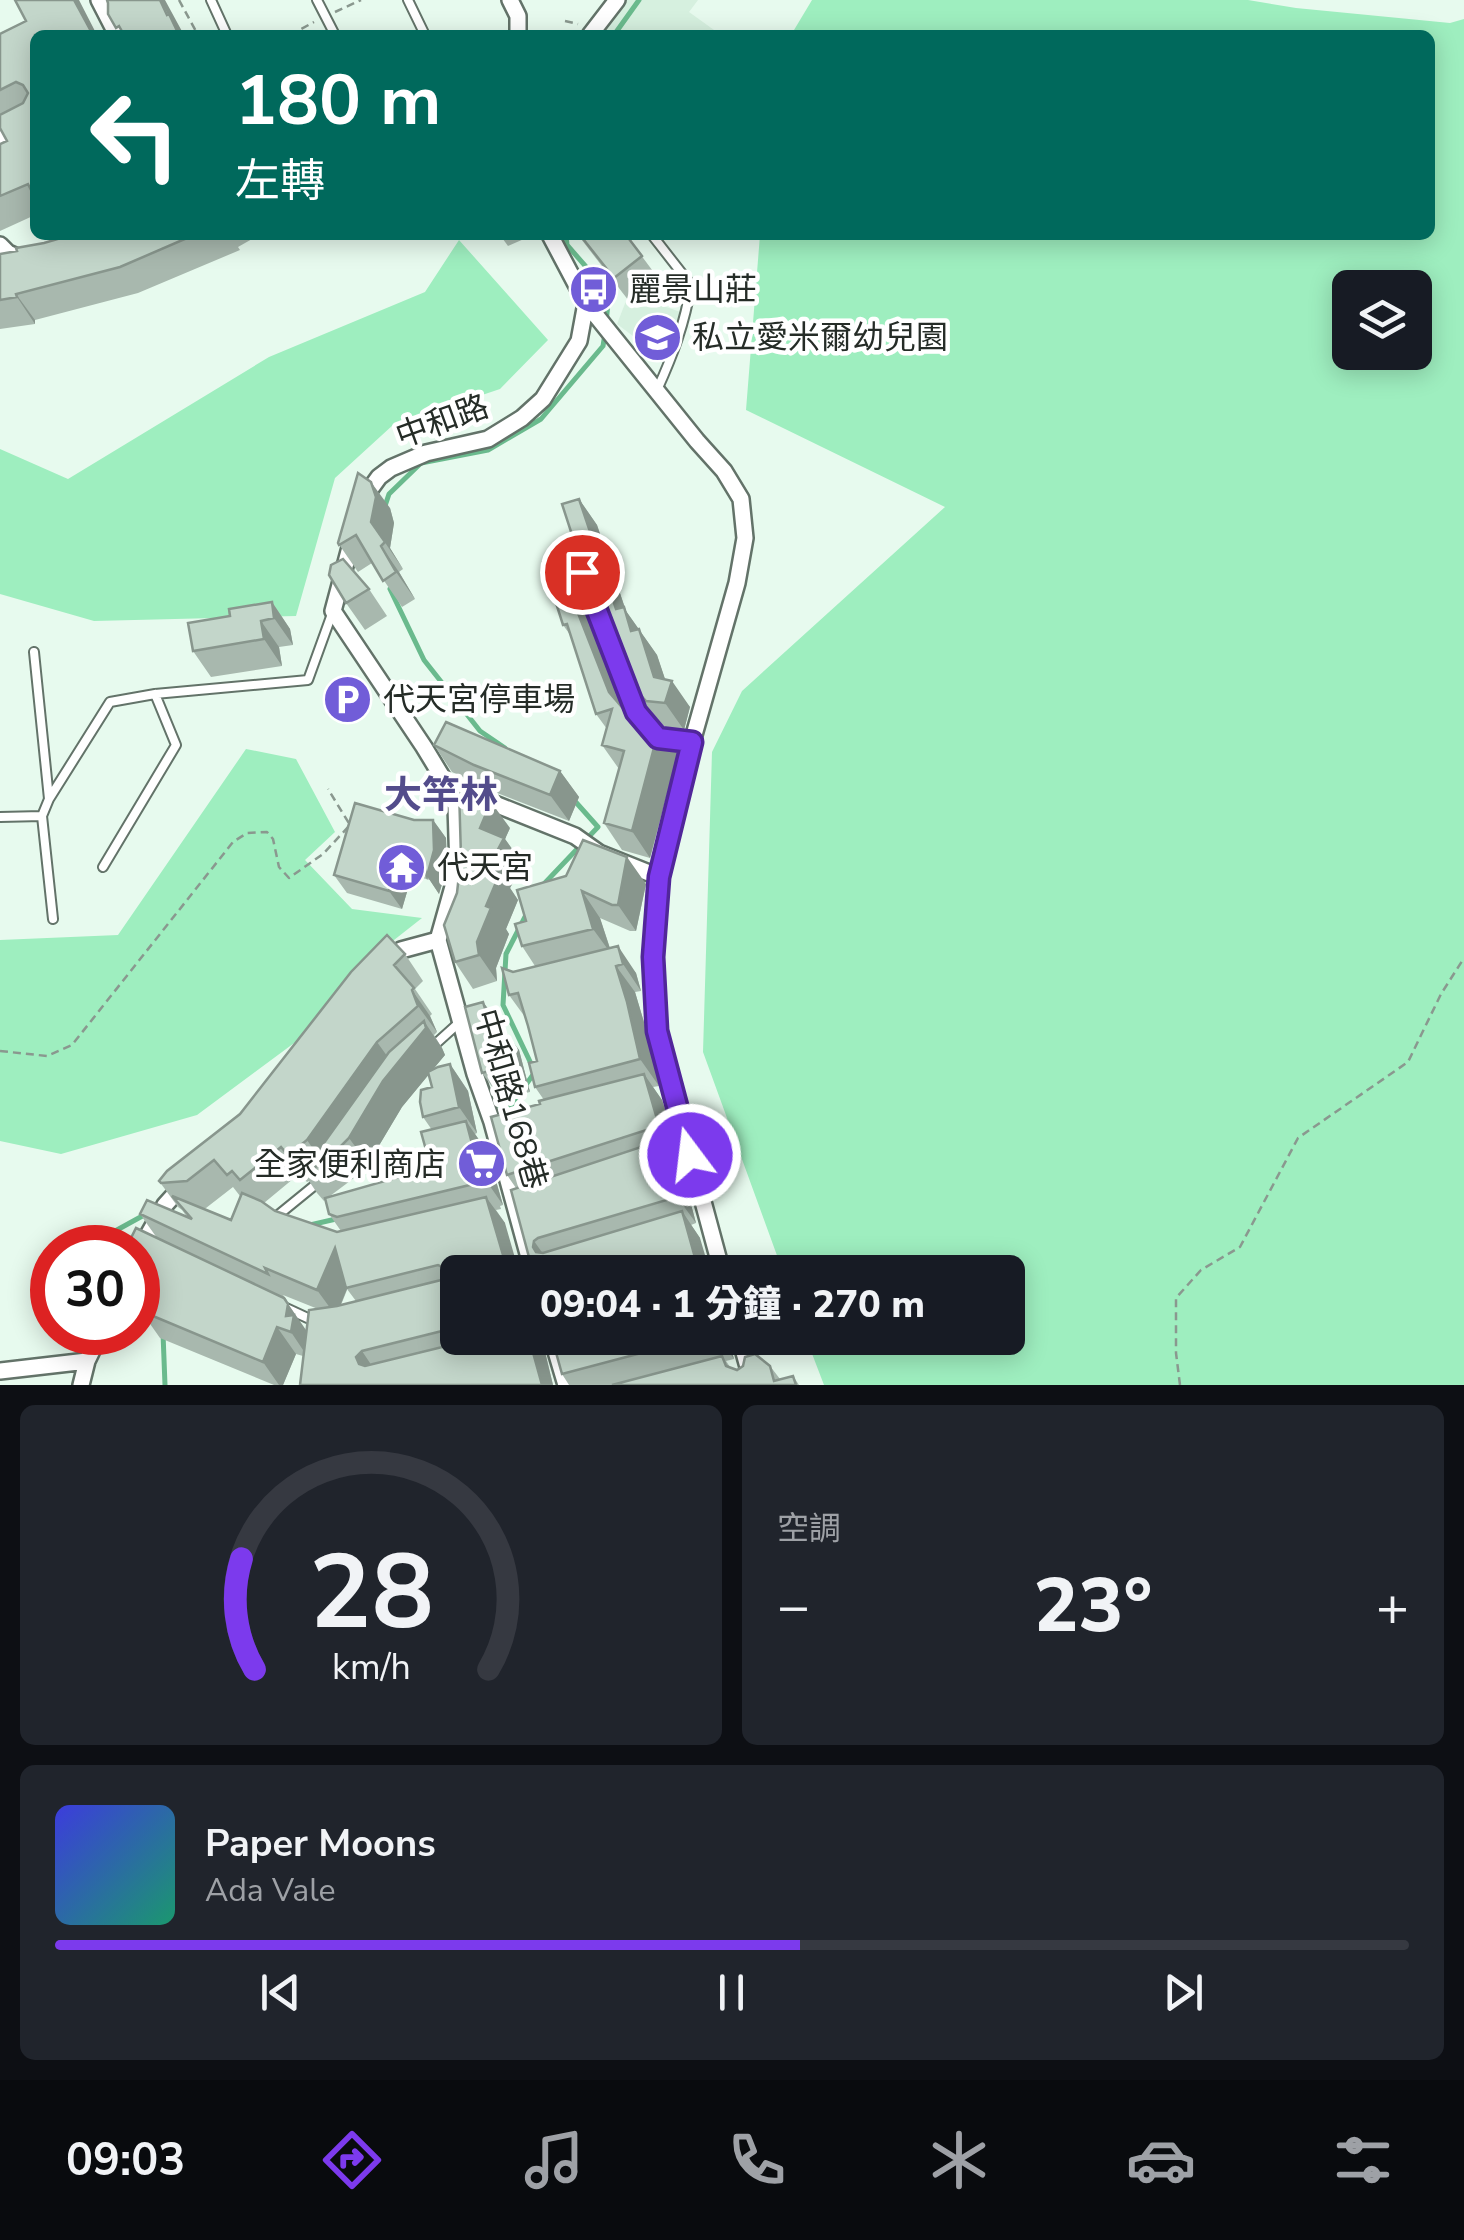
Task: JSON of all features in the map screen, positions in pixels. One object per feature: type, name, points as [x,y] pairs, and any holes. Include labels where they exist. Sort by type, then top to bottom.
[{"type":"street","points":[[98,0],[114,30]]},
{"type":"street","points":[[510,0],[518,16],[518,30]]},
{"type":"street","points":[[590,30],[617,0]]},
{"type":"street","points":[[0,142],[30,123]]},
{"type":"street","points":[[553,240],[592,310],[724,471],[741,499],[745,538],[737,583],[659,877],[653,957],[657,1031],[717,1255]]},
{"type":"street","points":[[0,245],[8,254],[32,263],[44,262]]},
{"type":"street","name":"中和路","points":[[333,611],[364,497],[379,477],[426,453],[488,439],[522,418],[544,400],[580,341],[592,310]]},
{"type":"street","points":[[582,572],[636,712],[658,738],[692,742]]},
{"type":"street","points":[[333,611],[447,785],[456,806],[458,869],[438,940],[401,950],[374,977]]},
{"type":"street","points":[[447,785],[575,836],[599,854],[659,877]]},
{"type":"street","name":"中和路168巷","points":[[438,940],[461,1021],[468,1078],[503,1135],[507,1215],[525,1255]]},
{"type":"street","points":[[635,961],[653,957]]},
{"type":"street","points":[[153,1225],[178,1189],[193,1178]]},
{"type":"street","points":[[81,1385],[90,1355]]},
{"type":"street","points":[[557,1355],[566,1385]]},
{"type":"street","points":[[740,1355],[740,1368],[753,1385]]},
{"type":"street","points":[[0,1371],[87,1361]]},
{"type":"lane","points":[[211,0],[225,30]]},
{"type":"lane","points":[[317,0],[332,30]]},
{"type":"lane","points":[[408,0],[423,30]]},
{"type":"lane","points":[[656,240],[691,285],[675,350],[657,390]]},
{"type":"lane","points":[[52,918],[42,816],[110,702],[308,680],[333,611]]},
{"type":"lane","points":[[34,652],[49,799]]},
{"type":"lane","points":[[103,867],[176,745],[155,694]]},
{"type":"lane","points":[[0,818],[42,816]]},
{"type":"lane","points":[[417,1060],[461,1021]]},
{"type":"lane","points":[[654,1095],[672,1090]]},
{"type":"lane","points":[[429,1154],[430,1135]]},
{"type":"lane","points":[[382,1192],[429,1154],[442,1150]]},
{"type":"lane","points":[[673,1161],[690,1155]]},
{"type":"lane","points":[[286,1223],[276,1216],[331,1172]]},
{"type":"lane","points":[[507,1215],[532,1207]]},
{"type":"lane","points":[[691,1233],[710,1228]]},
{"type":"lane","points":[[268,1300],[322,1325]]},
{"type":"path","points":[[179,0],[195,30]]},
{"type":"path","points":[[565,21],[580,30]]},
{"type":"path","points":[[0,1051],[48,1056],[72,1045],[234,842],[247,834],[267,832],[288,878],[323,854],[350,825],[328,788]]},
{"type":"path","points":[[1180,1385],[1176,1298],[1201,1270],[1240,1247],[1298,1138],[1408,1062],[1441,994],[1464,958]]},
{"type":"shaded area","points":[[627,0],[698,0],[689,12],[714,30],[605,30]]},
{"type":"shaded area","name":"私立愛米爾幼兒園","points":[[644,299],[686,314],[675,350],[657,354],[617,324],[626,301]]},
{"type":"green space","points":[[812,0],[1248,0],[1450,23],[1464,19],[1464,1385],[824,1385],[813,1355],[1025,1355],[1025,1255],[777,1255],[703,1052],[712,752],[742,691],[945,507],[746,410],[760,240],[1435,240],[1435,30],[794,30]]},
{"type":"green space","points":[[459,240],[548,340],[500,389],[393,425],[335,478],[296,616],[94,621],[0,594],[0,449],[68,479],[269,357],[425,292]]},
{"type":"green space","points":[[246,749],[296,759],[335,832],[305,860],[352,909],[422,918],[361,966],[309,1032],[197,1115],[61,1154],[0,1141],[0,940],[118,935]]},
{"type":"building","points":[[15,0],[74,0],[90,30],[30,30],[30,188],[28,184],[0,196],[0,144],[7,141],[0,128],[0,115],[23,103],[28,93],[16,82],[0,90],[0,34],[26,21]]},
{"type":"building","points":[[107,0],[160,0],[177,30],[116,28],[108,14]]},
{"type":"building","points":[[182,240],[120,267],[0,300],[0,254],[44,243]]},
{"type":"building","points":[[584,240],[630,240],[642,256],[614,278]]},
{"type":"building","points":[[358,473],[371,482],[376,497],[371,522],[385,542],[381,546],[396,572],[383,581],[356,535],[338,543]]},
{"type":"building","points":[[579,499],[616,609],[624,607],[631,631],[639,629],[654,677],[672,681],[665,703],[646,701],[627,680],[562,504]]},
{"type":"building","points":[[556,557],[609,692],[633,720],[660,725],[632,831],[604,823],[624,751],[602,745],[612,709],[596,714],[567,624],[563,625],[543,562]]},
{"type":"building","points":[[343,559],[369,589],[346,603],[329,575],[331,565]]},
{"type":"building","points":[[272,602],[274,618],[261,621],[264,639],[193,651],[188,623],[230,616],[229,609]]},
{"type":"building","points":[[446,722],[560,771],[550,795],[434,745]]},
{"type":"building","points":[[459,789],[491,802],[480,828],[504,838],[488,868],[500,873],[486,906],[491,908],[477,942],[479,955],[455,962],[444,925],[457,893],[461,857]]},
{"type":"building","points":[[355,803],[414,820],[433,820],[434,850],[427,876],[423,864],[399,857],[389,891],[334,875]]},
{"type":"building","points":[[583,840],[627,857],[618,905],[582,891],[593,929],[522,946],[515,924],[526,921],[517,890],[566,876]]},
{"type":"building","points":[[387,935],[405,954],[394,965],[414,988],[418,1006],[377,1042],[307,1140],[288,1155],[281,1147],[240,1180],[232,1171],[227,1175],[214,1160],[187,1181],[161,1183],[167,1171],[240,1114],[351,972]]},
{"type":"building","points":[[618,946],[623,964],[616,966],[640,1059],[535,1087],[529,1063],[537,1061],[528,1026],[518,993],[509,995],[502,968],[513,972]]},
{"type":"building","points":[[483,1002],[490,1026],[500,1024],[511,1065],[482,1073],[465,1007]]},
{"type":"building","points":[[424,1021],[426,1028],[383,1081],[349,1138],[306,1174],[299,1166],[319,1150],[389,1052]]},
{"type":"building","points":[[450,1064],[459,1107],[423,1117],[421,1090],[432,1087],[428,1072]]},
{"type":"building","points":[[644,1074],[659,1126],[507,1175],[491,1117]]},
{"type":"building","points":[[466,1121],[485,1179],[482,1182],[337,1217],[329,1214],[325,1198],[431,1168],[421,1132]]},
{"type":"building","points":[[662,1140],[677,1197],[538,1238],[533,1247],[543,1253],[682,1211],[694,1255],[528,1255],[511,1190]]},
{"type":"building","points":[[242,1193],[275,1211],[337,1232],[486,1197],[503,1255],[440,1255],[440,1266],[346,1288],[335,1248],[317,1290],[265,1268],[268,1274],[140,1214],[147,1200],[192,1219],[172,1196],[231,1220]]},
{"type":"building","points":[[160,1239],[284,1298],[288,1304],[286,1316],[294,1315],[291,1332],[277,1327],[263,1362],[160,1319]]},
{"type":"building","points":[[440,1280],[440,1332],[362,1351],[356,1357],[359,1364],[365,1366],[440,1348],[440,1355],[534,1355],[542,1385],[300,1385],[309,1310]]},
{"type":"building","points":[[557,1355],[634,1355],[562,1374]]},
{"type":"building","points":[[756,1355],[770,1366],[774,1381],[793,1376],[796,1385],[612,1385],[722,1356],[726,1366],[737,1370],[743,1366],[745,1357]]},
{"type":"waterway","points":[[618,30],[639,0]]},
{"type":"waterway","points":[[566,240],[609,293],[606,323]]},
{"type":"waterway","points":[[384,509],[389,494],[421,463],[488,450],[541,419],[603,346],[605,334]]},
{"type":"waterway","points":[[390,589],[424,660],[480,731],[505,748]]},
{"type":"waterway","points":[[542,886],[598,827],[573,799]]},
{"type":"waterway","points":[[500,1107],[507,1111],[535,1072],[503,1005],[506,954],[527,913]]},
{"type":"waterway","points":[[126,1225],[146,1214]]},
{"type":"waterway","points":[[310,1225],[336,1219]]},
{"type":"waterway","points":[[163,1333],[165,1385]]},
{"type":"place","name":"麗景山莊","points":[[594,289]]},
{"type":"place","name":"私立愛米爾幼兒園","points":[[657,337]]},
{"type":"place","name":"代天宮停車場","points":[[348,699]]},
{"type":"place","name":"代天宮","points":[[402,867]]},
{"type":"place","name":"全家便利商店","points":[[481,1164]]},
{"type":"district","name":"大竿林","points":[[441,795]]},
{"type":"route","points":[[582,572],[636,712],[658,738],[692,742],[659,877],[653,957],[657,1031],[690,1155]]}]
